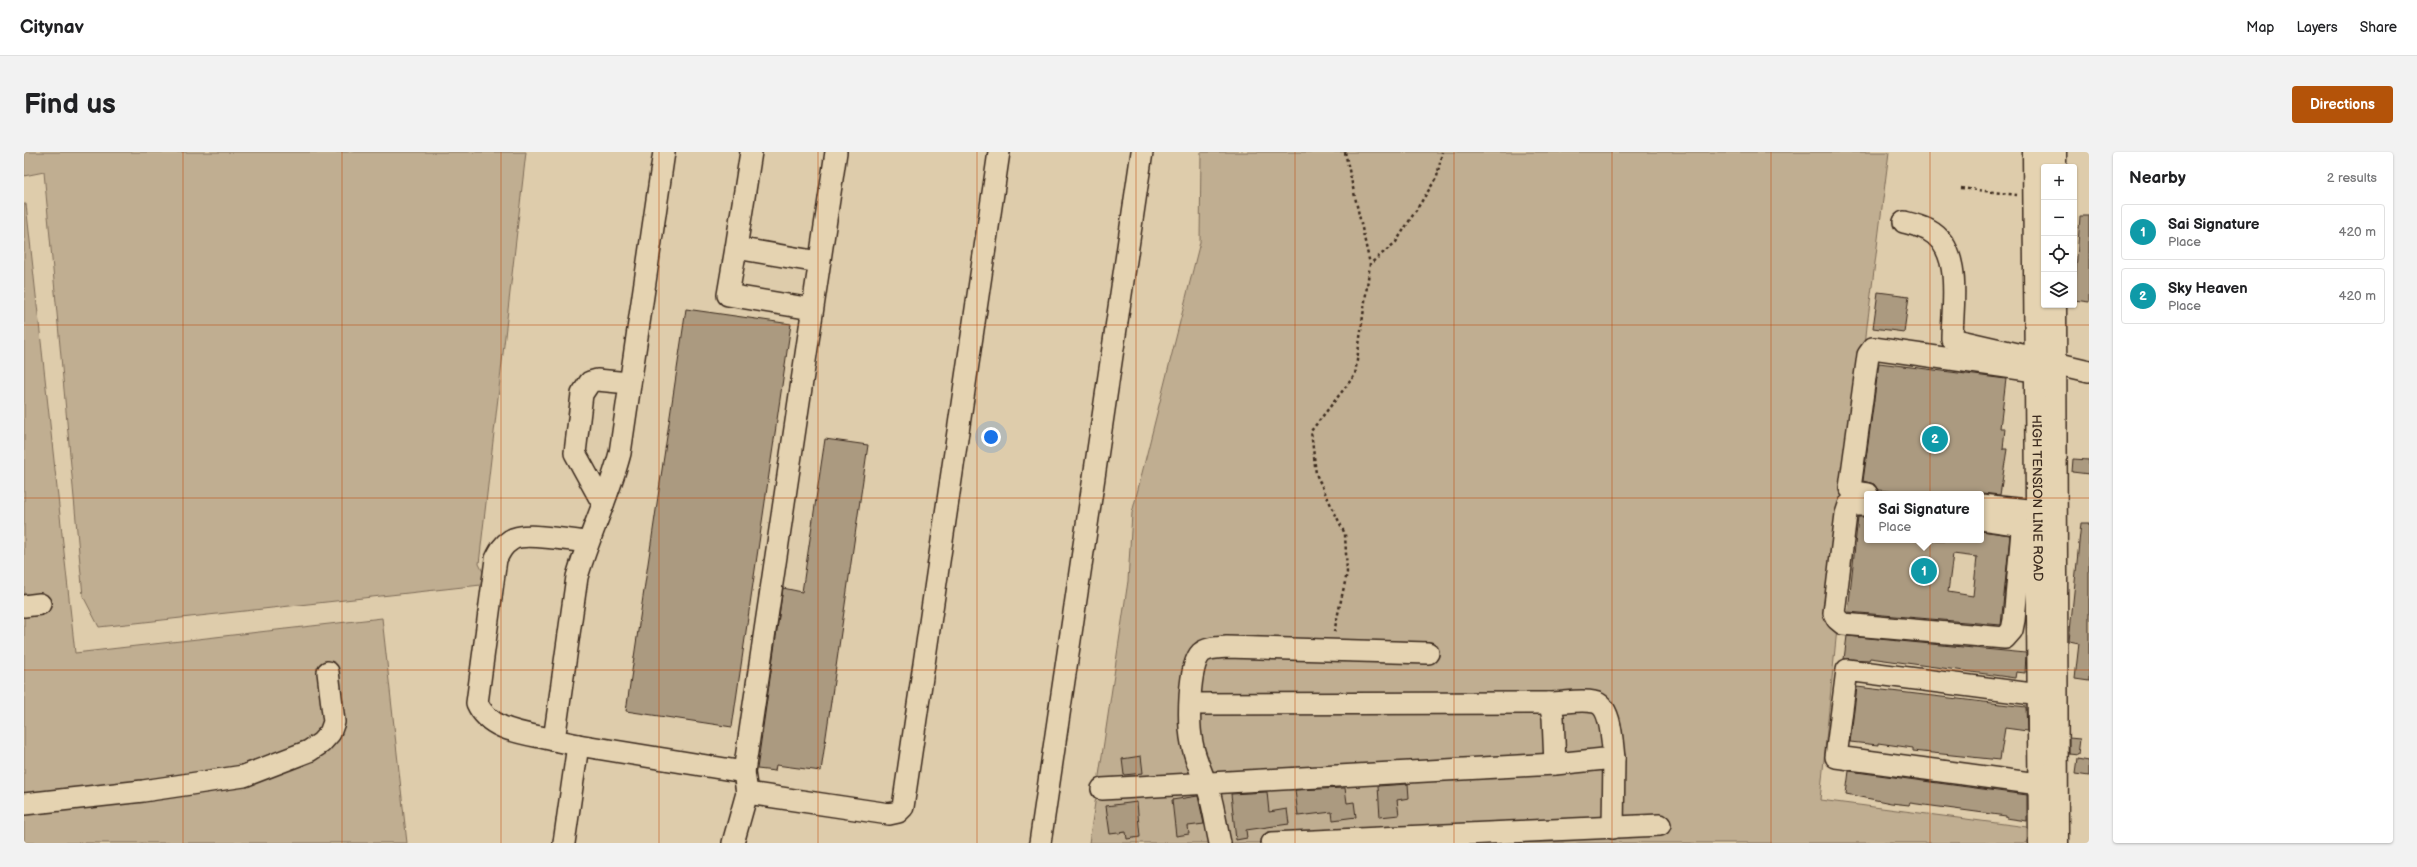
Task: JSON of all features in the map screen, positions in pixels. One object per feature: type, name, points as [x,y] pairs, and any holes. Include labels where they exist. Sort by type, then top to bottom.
[{"type":"main road","name":"HIGH TENSION LINE ROAD","points":[[2034,152],[2042,364],[2047,696],[2039,784],[2040,843]]},
{"type":"main road","points":[[2055,152],[2055,164]]},
{"type":"main road","name":"HIGH TENSION LINE ROAD","points":[[2054,308],[2042,364],[2037,511],[2029,541],[2047,696],[2057,843]]},
{"type":"street","points":[[554,740],[577,577],[588,542],[614,477],[620,453],[628,383],[664,152]]},
{"type":"street","points":[[751,152],[728,295],[812,308]]},
{"type":"street","points":[[733,843],[747,793],[744,772],[836,152]]},
{"type":"street","points":[[747,793],[889,814],[898,812],[903,807],[999,152]]},
{"type":"street","points":[[1040,843],[1142,152]]},
{"type":"street","points":[[1904,222],[1928,230],[1941,240],[1949,255],[1953,275],[1952,339],[2042,364]]},
{"type":"street","points":[[736,248],[819,262]]},
{"type":"street","points":[[1864,494],[1853,492],[1850,488],[1868,355],[1870,350],[1873,348],[2042,364],[2089,371]]},
{"type":"street","points":[[603,504],[575,453],[582,394],[590,382],[597,380],[628,383]]},
{"type":"street","points":[[1864,504],[1849,505],[1846,514],[1834,613],[1840,622],[2000,639],[2009,635],[2014,620],[2029,541],[2016,524],[1984,519]]},
{"type":"street","points":[[1984,505],[2037,511]]},
{"type":"street","points":[[588,542],[523,537],[512,539],[501,549],[496,559],[477,703],[489,721],[499,726],[578,745],[744,772]]},
{"type":"street","points":[[2014,620],[2021,613],[2038,613]]},
{"type":"street","points":[[1220,843],[1205,782],[1195,759],[1191,740],[1191,674],[1195,660],[1207,649],[1227,647],[1428,653]]},
{"type":"street","points":[[2039,784],[1836,757],[1847,670],[2047,696]]},
{"type":"street","points":[[24,804],[143,791],[244,776],[310,751],[321,743],[330,733],[334,722],[328,672]]},
{"type":"street","points":[[1191,704],[1595,702],[1604,708],[1609,718],[1614,758],[1613,828]]},
{"type":"street","points":[[1549,703],[1553,717],[1555,764]]},
{"type":"street","points":[[564,843],[578,745]]},
{"type":"street","points":[[1102,788],[1555,764],[1614,758]]},
{"type":"street","points":[[1272,843],[1590,836],[1613,828],[1660,825]]},
{"type":"path","points":[[1330,650],[1347,573],[1345,534],[1316,474],[1311,432],[1355,375],[1370,264],[1345,152]]},
{"type":"path","points":[[1370,264],[1396,242],[1437,177],[1442,152]]},
{"type":"path","points":[[1962,188],[2015,195]]},
{"type":"shaded area","points":[[24,152],[526,152],[479,564],[483,572],[481,585],[99,627],[83,596],[44,172],[24,176]]},
{"type":"shaded area","points":[[1201,152],[1889,152],[1867,326],[1820,800],[2027,827],[2027,843],[1089,843],[1128,581],[1132,513],[1200,242]]},
{"type":"shaded area","points":[[24,204],[26,204],[75,653],[382,618],[407,843],[24,843]]},
{"type":"building","points":[[2080,216],[2089,216],[2089,302],[2077,300],[2077,258]]},
{"type":"building","points":[[1878,292],[1909,296],[1904,332],[1873,328]]},
{"type":"building","points":[[686,309],[791,324],[732,727],[626,711]]},
{"type":"building","points":[[1879,363],[2006,379],[2000,428],[2005,428],[2003,449],[2007,449],[2000,495],[1984,493],[1984,491],[1888,491],[1878,490],[1874,484],[1863,481]]},
{"type":"building","points":[[825,439],[868,445],[821,771],[776,765],[775,771],[757,769],[783,588],[802,592]]},
{"type":"building","points":[[2073,459],[2089,460],[2089,474],[2072,472]]},
{"type":"building","points":[[1858,517],[1864,517],[1864,543],[1984,543],[1984,531],[2010,535],[2001,625],[1848,612]],"holes":[[[1953,554],[1977,557],[1973,596],[1948,592]]]},
{"type":"building","points":[[2081,523],[2089,523],[2089,681],[2075,679],[2079,643],[2069,641]]},
{"type":"building","points":[[1847,636],[2026,653],[2025,673],[2016,672],[2015,678],[1870,658],[1869,660],[1844,659]]},
{"type":"building","points":[[1857,687],[2026,707],[2027,731],[2005,728],[2000,760],[1913,751],[1913,748],[1878,743],[1878,745],[1850,742]]},
{"type":"building","points":[[2069,738],[2080,739],[2078,755],[2069,754]]},
{"type":"building","points":[[1141,756],[1143,773],[1124,775],[1122,759]]},
{"type":"building","points":[[2077,759],[2089,761],[2089,776],[2075,774]]},
{"type":"building","points":[[1849,771],[2027,795],[2027,821],[2006,818],[2006,816],[1910,803],[1909,805],[1891,803],[1846,794]]},
{"type":"building","points":[[1408,784],[1409,798],[1397,800],[1399,815],[1380,817],[1378,786]]},
{"type":"building","points":[[1345,788],[1347,803],[1354,802],[1356,817],[1333,820],[1332,812],[1298,816],[1295,790]]},
{"type":"building","points":[[1267,792],[1269,812],[1287,809],[1289,824],[1246,830],[1247,838],[1236,840],[1231,794]]},
{"type":"building","points":[[1198,796],[1204,824],[1188,826],[1189,834],[1176,836],[1172,800]]},
{"type":"building","points":[[1137,802],[1140,837],[1127,839],[1126,832],[1110,834],[1106,806]]},
{"type":"place","name":"Sky Heaven","points":[[1935,439]]},
{"type":"place","name":"Sai Signature","points":[[1924,571]]}]
